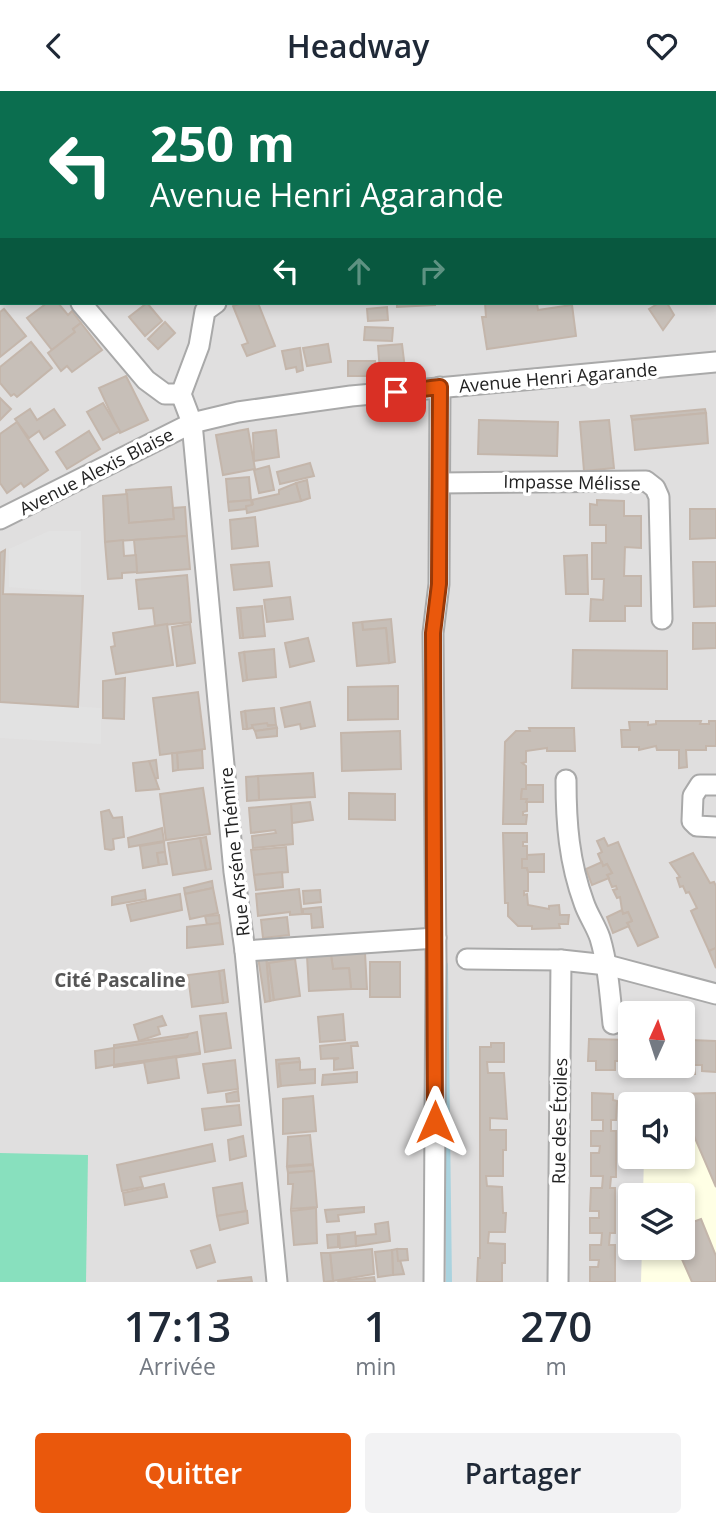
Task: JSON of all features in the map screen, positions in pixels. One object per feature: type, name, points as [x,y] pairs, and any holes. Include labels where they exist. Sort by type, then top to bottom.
[{"type":"street","points":[[83,305],[146,380],[165,394],[181,394],[199,346],[207,306]]},
{"type":"street","name":"Avenue Henri Agarande","points":[[192,422],[338,398],[716,362]]},
{"type":"street","points":[[434,1282],[436,938],[433,633],[439,584],[440,387]]},
{"type":"street","name":"Rue Arséne Thémire","points":[[181,394],[192,422],[234,872],[245,951],[277,1282]]},
{"type":"street","name":"Avenue Alexis Blaise","points":[[3,510],[192,422]]},
{"type":"street","name":"Impasse Mélisse","points":[[440,483],[646,481],[660,496],[662,619]]},
{"type":"street","points":[[566,780],[567,834],[571,861],[585,906],[599,935],[607,965],[614,1024]]},
{"type":"street","points":[[716,785],[700,785],[695,790],[692,821],[697,826],[716,828]]},
{"type":"street","points":[[245,951],[436,938]]},
{"type":"street","points":[[467,959],[561,960],[607,965],[716,994]]},
{"type":"street","name":"Rue des Étoiles","points":[[558,1282],[561,960]]},
{"type":"shaded area","points":[[0,305],[716,305],[716,1282],[0,1282]]},
{"type":"shaded area","points":[[49,531],[81,531],[81,593],[9,587],[9,549]]},
{"type":"shaded area","points":[[0,702],[101,708],[101,744],[0,738]]},
{"type":"shaded area","points":[[716,1093],[716,1282],[641,1282],[642,1260],[695,1260],[695,1183],[643,1183],[644,1169],[695,1169],[695,1094]]},
{"type":"green space","points":[[0,1153],[88,1155],[86,1282],[0,1282]]},
{"type":"building","points":[[44,305],[60,305],[68,315],[72,311],[81,323],[73,329],[75,332],[52,350],[27,318]]},
{"type":"building","points":[[144,305],[149,305],[162,321],[145,336],[129,317]]},
{"type":"building","points":[[259,305],[275,346],[247,356],[242,345],[248,343],[233,306]]},
{"type":"building","points":[[397,305],[435,305],[397,307]]},
{"type":"building","points":[[485,305],[537,305],[538,310],[572,305],[576,336],[487,349],[482,317],[486,317]]},
{"type":"building","points":[[656,305],[668,305],[674,315],[663,330],[649,309]]},
{"type":"building","points":[[387,307],[388,320],[368,321],[367,309]]},
{"type":"building","points":[[4,309],[26,336],[0,357],[0,312]]},
{"type":"building","points":[[165,322],[175,333],[158,349],[148,339]]},
{"type":"building","points":[[81,323],[102,350],[72,372],[67,366],[61,371],[48,353],[75,332],[73,329]]},
{"type":"building","points":[[365,327],[393,328],[392,341],[364,340]]},
{"type":"building","points":[[31,342],[52,368],[17,397],[14,394],[11,396],[0,383],[0,367]]},
{"type":"building","points":[[328,344],[331,362],[307,366],[303,348]]},
{"type":"building","points":[[402,344],[405,369],[380,372],[378,346]]},
{"type":"building","points":[[300,348],[303,370],[297,372],[296,367],[286,369],[282,351]]},
{"type":"building","points":[[348,361],[375,361],[375,376],[348,376]]},
{"type":"building","points":[[126,376],[148,420],[120,433],[99,388]]},
{"type":"building","points":[[0,398],[11,409],[0,420]]},
{"type":"building","points":[[103,403],[120,431],[103,440],[87,412]]},
{"type":"building","points":[[30,409],[37,420],[54,409],[65,425],[44,439],[39,431],[29,438],[15,419]]},
{"type":"building","points":[[705,409],[706,413],[632,420],[631,416]]},
{"type":"building","points":[[706,413],[708,443],[635,450],[632,420]]},
{"type":"building","points":[[479,420],[558,422],[557,456],[478,454]]},
{"type":"building","points":[[609,420],[614,468],[584,471],[580,422]]},
{"type":"building","points":[[17,422],[48,470],[24,487],[21,483],[7,493],[0,483],[0,434]]},
{"type":"building","points":[[248,429],[255,469],[223,475],[216,435]]},
{"type":"building","points":[[276,430],[279,457],[254,461],[253,433]]},
{"type":"building","points":[[89,431],[100,449],[67,469],[56,452]]},
{"type":"building","points":[[310,463],[314,476],[280,484],[277,472]]},
{"type":"building","points":[[269,466],[274,490],[259,493],[254,470]]},
{"type":"building","points":[[249,477],[251,500],[228,502],[226,479]]},
{"type":"building","points":[[307,480],[310,498],[301,501],[296,483]]},
{"type":"building","points":[[296,483],[301,501],[247,513],[246,506],[253,504],[252,500],[279,494],[279,490]]},
{"type":"building","points":[[171,487],[174,519],[129,523],[126,490]]},
{"type":"building","points":[[127,494],[129,523],[174,519],[173,508],[185,507],[187,536],[105,542],[103,496]]},
{"type":"building","points":[[251,500],[252,505],[246,506],[246,509],[229,511],[228,502]]},
{"type":"building","points":[[597,500],[624,501],[624,516],[641,516],[641,548],[625,547],[624,576],[641,576],[641,606],[625,606],[625,621],[590,621],[591,599],[603,600],[604,579],[592,579],[592,543],[606,543],[606,525],[590,525],[590,504],[597,505]]},
{"type":"building","points":[[690,509],[716,509],[716,538],[690,539]]},
{"type":"building","points":[[255,517],[258,546],[232,549],[230,520]]},
{"type":"building","points":[[187,536],[190,569],[137,573],[134,540]]},
{"type":"building","points":[[123,540],[124,556],[136,555],[137,572],[122,573],[122,578],[108,579],[105,542]]},
{"type":"building","points":[[5,550],[3,594],[83,596],[78,707],[0,702],[0,553]]},
{"type":"building","points":[[587,555],[588,594],[566,594],[564,556]]},
{"type":"building","points":[[269,562],[272,586],[234,590],[231,565]]},
{"type":"building","points":[[693,562],[716,562],[716,606],[694,607]]},
{"type":"building","points":[[187,575],[191,622],[155,626],[153,608],[139,609],[136,580]]},
{"type":"building","points":[[290,597],[293,619],[267,622],[264,600]]},
{"type":"building","points":[[262,606],[265,636],[243,638],[240,608]]},
{"type":"building","points":[[237,608],[240,608],[243,638],[240,638]]},
{"type":"building","points":[[391,619],[395,662],[389,663],[386,628],[363,630],[362,622]]},
{"type":"building","points":[[362,622],[363,630],[386,628],[389,663],[357,666],[353,623]]},
{"type":"building","points":[[693,623],[716,623],[716,648],[693,649]]},
{"type":"building","points":[[167,624],[173,665],[116,674],[111,647],[115,646],[113,633]]},
{"type":"building","points":[[190,624],[195,663],[177,666],[172,627]]},
{"type":"building","points":[[308,638],[314,661],[290,667],[285,643]]},
{"type":"building","points":[[274,649],[276,677],[247,680],[244,652]]},
{"type":"building","points":[[573,650],[667,651],[667,689],[572,688]]},
{"type":"building","points":[[244,652],[247,680],[243,681],[239,653]]},
{"type":"building","points":[[125,678],[124,719],[103,718],[103,681]]},
{"type":"building","points":[[398,686],[398,719],[348,720],[348,687]]},
{"type":"building","points":[[198,692],[205,749],[160,755],[153,698]]},
{"type":"building","points":[[310,702],[315,726],[301,729],[300,724],[285,727],[281,708]]},
{"type":"building","points":[[274,708],[276,725],[252,725],[253,728],[247,729],[245,711]]},
{"type":"building","points":[[245,711],[247,729],[243,729],[241,712]]},
{"type":"building","points":[[656,721],[701,721],[700,724],[709,724],[709,721],[716,721],[716,746],[706,746],[706,750],[686,750],[687,767],[679,768],[679,750],[657,750],[656,746],[639,750],[639,747],[622,747],[621,730],[630,730],[629,722],[648,722],[648,725],[656,724]]},
{"type":"building","points":[[267,723],[268,726],[276,725],[277,728],[255,731],[252,725]]},
{"type":"building","points":[[277,728],[277,736],[257,738],[255,731]]},
{"type":"building","points":[[529,728],[574,728],[575,751],[547,751],[547,748],[526,751],[526,762],[522,763],[526,766],[526,789],[522,789],[521,799],[527,799],[527,811],[523,812],[523,815],[527,815],[526,824],[503,824],[505,742],[516,731],[530,731]]},
{"type":"building","points":[[400,731],[401,769],[342,771],[341,733]]},
{"type":"building","points":[[202,750],[203,768],[178,770],[177,753]]},
{"type":"building","points":[[172,753],[177,753],[178,770],[173,771]]},
{"type":"building","points":[[156,760],[158,778],[154,779],[149,761]]},
{"type":"building","points":[[149,761],[159,789],[136,791],[133,763]]},
{"type":"building","points":[[313,773],[315,797],[259,800],[258,776]]},
{"type":"building","points":[[258,776],[259,800],[247,801],[246,777]]},
{"type":"building","points":[[526,785],[543,785],[543,802],[526,802],[527,799],[521,799],[522,789],[526,789]]},
{"type":"building","points":[[203,788],[210,834],[166,840],[160,794]]},
{"type":"building","points":[[349,793],[395,794],[395,820],[349,819]]},
{"type":"building","points":[[310,802],[313,820],[292,823],[291,804]]},
{"type":"building","points":[[291,804],[293,844],[253,848],[252,836],[276,833],[275,830],[251,833],[249,808]]},
{"type":"building","points":[[109,810],[113,818],[122,817],[124,837],[113,839],[114,849],[111,850],[105,849],[101,812]]},
{"type":"building","points":[[162,828],[164,841],[129,847],[128,838]]},
{"type":"building","points":[[503,833],[527,833],[527,842],[523,842],[523,846],[527,846],[527,859],[522,859],[522,868],[527,868],[528,872],[528,891],[524,891],[524,895],[527,894],[528,905],[549,909],[549,906],[559,905],[560,915],[569,915],[568,924],[559,924],[560,928],[532,929],[532,926],[518,926],[508,916],[508,903],[505,903]]},
{"type":"building","points":[[206,837],[211,869],[206,870],[200,838]]},
{"type":"building","points":[[200,838],[206,870],[173,875],[168,843]]},
{"type":"building","points":[[604,838],[608,846],[618,842],[658,937],[638,946],[627,923],[632,921],[628,912],[623,914],[620,897],[617,898],[613,890],[617,889],[616,886],[612,887],[607,875],[612,873],[607,864],[603,866],[598,854],[602,852],[597,841]]},
{"type":"building","points":[[164,842],[165,852],[157,853],[159,865],[143,868],[140,846]]},
{"type":"building","points":[[286,847],[288,872],[254,875],[251,850]]},
{"type":"building","points":[[165,852],[167,864],[159,865],[157,853]]},
{"type":"building","points":[[693,853],[710,883],[714,882],[716,886],[716,948],[709,951],[691,911],[697,908],[689,892],[686,893],[683,886],[680,887],[677,878],[680,877],[670,863]]},
{"type":"building","points":[[544,854],[544,872],[528,872],[527,868],[522,868],[522,859],[527,859],[527,855]]},
{"type":"building","points":[[602,862],[603,866],[607,864],[612,873],[607,875],[609,878],[592,885],[586,869]]},
{"type":"building","points":[[282,872],[283,887],[256,890],[254,875]]},
{"type":"building","points":[[212,881],[213,888],[185,894],[184,888]]},
{"type":"building","points":[[213,888],[218,913],[190,919],[185,894]]},
{"type":"building","points":[[299,889],[302,914],[290,915],[290,912],[258,916],[256,894]]},
{"type":"building","points":[[145,890],[146,899],[112,905],[112,897]]},
{"type":"building","points":[[320,890],[321,902],[304,904],[303,891]]},
{"type":"building","points":[[180,894],[182,910],[131,921],[127,905]]},
{"type":"building","points":[[321,907],[323,927],[312,928],[311,914],[303,914],[303,909]]},
{"type":"building","points":[[622,910],[623,914],[628,912],[632,921],[627,923],[629,926],[613,933],[607,917]]},
{"type":"building","points":[[219,915],[220,923],[207,925],[205,916]]},
{"type":"building","points":[[287,917],[289,935],[263,938],[261,920]]},
{"type":"building","points":[[220,923],[223,944],[187,948],[187,927]]},
{"type":"building","points":[[716,948],[716,968],[709,951]]},
{"type":"building","points":[[294,951],[295,959],[269,963],[274,1000],[270,1001],[266,956]]},
{"type":"building","points":[[365,953],[367,989],[351,989],[349,968],[333,969],[331,955]]},
{"type":"building","points":[[331,955],[333,969],[349,968],[351,989],[309,991],[307,956]]},
{"type":"building","points":[[266,956],[270,1001],[265,1002],[258,957]]},
{"type":"building","points":[[295,959],[300,996],[274,1000],[269,963]]},
{"type":"building","points":[[370,962],[400,962],[400,997],[370,997]]},
{"type":"building","points":[[224,970],[228,1002],[223,1003],[219,971]]},
{"type":"building","points":[[219,971],[223,1003],[192,1007],[188,975]]},
{"type":"building","points":[[226,1013],[231,1048],[205,1052],[200,1016]]},
{"type":"building","points":[[343,1014],[345,1040],[320,1042],[318,1017]]},
{"type":"building","points":[[162,1016],[166,1025],[158,1027],[160,1034],[139,1041],[134,1025]]},
{"type":"building","points":[[197,1032],[200,1053],[114,1065],[114,1048],[187,1037],[188,1034]]},
{"type":"building","points":[[188,1034],[187,1037],[114,1048],[114,1045]]},
{"type":"building","points":[[589,1039],[618,1040],[615,1070],[596,1070],[596,1061],[588,1061]]},
{"type":"building","points":[[695,1040],[716,1041],[716,1072],[702,1071],[702,1065],[695,1065]]},
{"type":"building","points":[[357,1042],[358,1046],[351,1046],[353,1068],[334,1070],[334,1060],[339,1058],[321,1059],[320,1046]]},
{"type":"building","points":[[491,1043],[504,1043],[504,1062],[487,1062],[488,1073],[504,1073],[507,1119],[490,1118],[490,1130],[506,1130],[506,1150],[503,1150],[503,1176],[486,1176],[487,1186],[502,1187],[503,1213],[506,1213],[505,1232],[489,1232],[488,1243],[505,1244],[505,1263],[502,1263],[502,1282],[477,1282],[480,1258],[480,1047],[491,1047]]},
{"type":"building","points":[[114,1048],[114,1065],[96,1068],[95,1051]]},
{"type":"building","points":[[200,1054],[114,1067],[114,1065]]},
{"type":"building","points":[[176,1057],[179,1078],[148,1083],[144,1062]]},
{"type":"building","points":[[299,1058],[300,1062],[279,1064],[281,1086],[278,1087],[276,1060]]},
{"type":"building","points":[[235,1060],[238,1089],[208,1093],[203,1064]]},
{"type":"building","points":[[300,1062],[300,1070],[315,1069],[315,1083],[281,1086],[279,1064]]},
{"type":"building","points":[[357,1072],[357,1082],[322,1085],[323,1075]]},
{"type":"building","points":[[238,1091],[239,1101],[227,1102],[226,1094]]},
{"type":"building","points":[[592,1093],[613,1094],[613,1100],[617,1101],[616,1120],[611,1120],[611,1131],[616,1131],[616,1177],[611,1177],[610,1188],[615,1188],[615,1233],[610,1233],[609,1245],[615,1245],[615,1282],[590,1282],[590,1267],[598,1267],[599,1260],[590,1260],[590,1245],[601,1245],[602,1233],[590,1233],[590,1218],[599,1218],[599,1211],[590,1211],[591,1188],[602,1188],[603,1176],[591,1176],[591,1153],[599,1153],[600,1146],[591,1146],[591,1131],[603,1131],[603,1120],[592,1120]]},
{"type":"building","points":[[716,1093],[716,1187],[695,1138],[695,1094]]},
{"type":"building","points":[[313,1096],[316,1131],[283,1134],[283,1099]]},
{"type":"building","points":[[239,1105],[241,1125],[205,1130],[202,1109]]},
{"type":"building","points":[[310,1135],[313,1164],[287,1166],[288,1137]]},
{"type":"building","points":[[243,1136],[246,1156],[230,1160],[228,1140]]},
{"type":"building","points":[[212,1144],[215,1161],[140,1177],[143,1187],[122,1191],[117,1165]]},
{"type":"building","points":[[313,1165],[314,1171],[288,1173],[287,1167]]},
{"type":"building","points":[[314,1171],[317,1207],[291,1209],[293,1184],[288,1184],[288,1173]]},
{"type":"building","points":[[242,1183],[246,1211],[217,1216],[213,1188]]},
{"type":"building","points":[[164,1184],[167,1197],[125,1205],[123,1193]]},
{"type":"building","points":[[364,1207],[364,1212],[338,1215],[339,1221],[327,1222],[325,1210]]},
{"type":"building","points":[[316,1208],[317,1243],[294,1245],[291,1211]]},
{"type":"building","points":[[247,1211],[248,1223],[220,1230],[217,1216]]},
{"type":"building","points":[[701,1219],[716,1256],[716,1282],[692,1282],[682,1260],[695,1260],[695,1221]]},
{"type":"building","points":[[388,1222],[390,1241],[356,1246],[356,1236],[376,1234],[375,1224]]},
{"type":"building","points":[[355,1232],[356,1246],[340,1248],[339,1234]]},
{"type":"building","points":[[338,1234],[338,1247],[328,1248],[327,1235]]},
{"type":"building","points":[[210,1245],[215,1262],[197,1268],[191,1251]]},
{"type":"building","points":[[372,1249],[374,1274],[333,1281],[330,1253]]},
{"type":"building","points":[[397,1249],[404,1274],[393,1275],[392,1250]]},
{"type":"building","points":[[397,1249],[407,1249],[408,1260],[398,1261]]},
{"type":"building","points":[[392,1250],[393,1275],[378,1277],[375,1252]]},
{"type":"building","points":[[321,1253],[330,1253],[333,1281],[324,1282]]},
{"type":"building","points":[[251,1277],[252,1282],[218,1282],[218,1281]]},
{"type":"building","points":[[374,1277],[375,1282],[338,1281]]},
{"type":"waterway","points":[[445,965],[449,1282]]},
{"type":"district","name":"Cité Pascaline","points":[[120,980]]},
{"type":"route","points":[[396,392],[440,387],[439,584],[433,633],[435,1122]]}]
